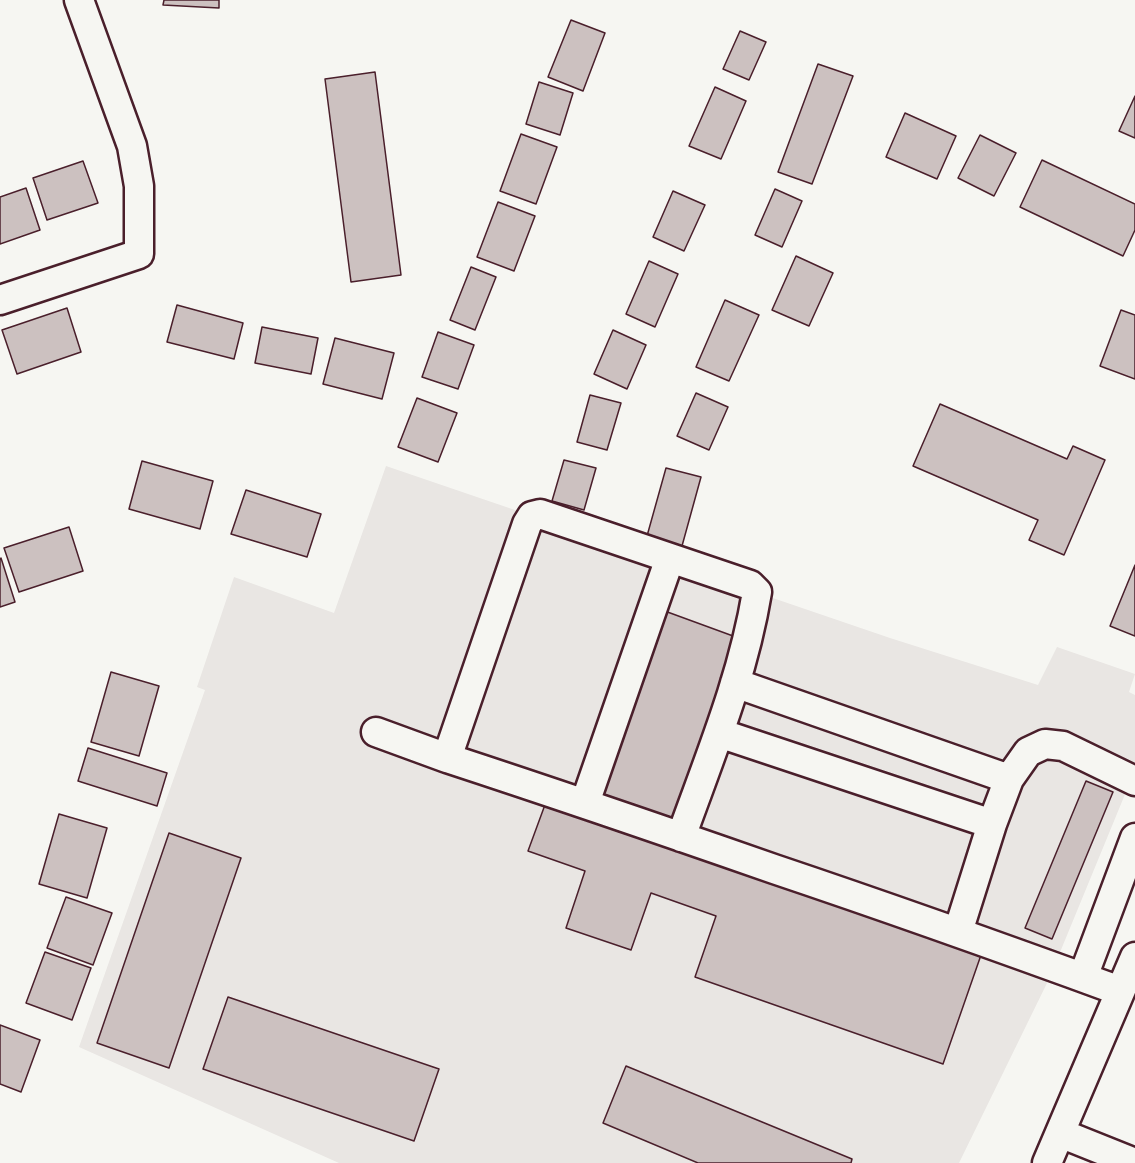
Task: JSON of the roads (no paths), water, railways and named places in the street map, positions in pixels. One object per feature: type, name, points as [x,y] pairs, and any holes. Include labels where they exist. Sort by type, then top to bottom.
[{"type":"street","points":[[0,300],[139,254],[139,186],[132,147],[79,0]]},
{"type":"street","points":[[447,758],[527,524],[532,516],[540,514],[750,585],[757,592],[748,639],[735,683],[681,837]]},
{"type":"street","points":[[585,803],[670,558]]},
{"type":"street","points":[[735,683],[1009,779]]},
{"type":"street","points":[[376,732],[958,932],[1120,991]]},
{"type":"street","points":[[719,733],[992,824]]},
{"type":"street","points":[[958,932],[992,824],[1009,779],[1028,752],[1045,744],[1063,746],[1135,781]]},
{"type":"street","points":[[1083,977],[1135,838]]},
{"type":"street","points":[[1047,1163],[1135,957]]},
{"type":"street","points":[[1060,1133],[1135,1163]]}]
